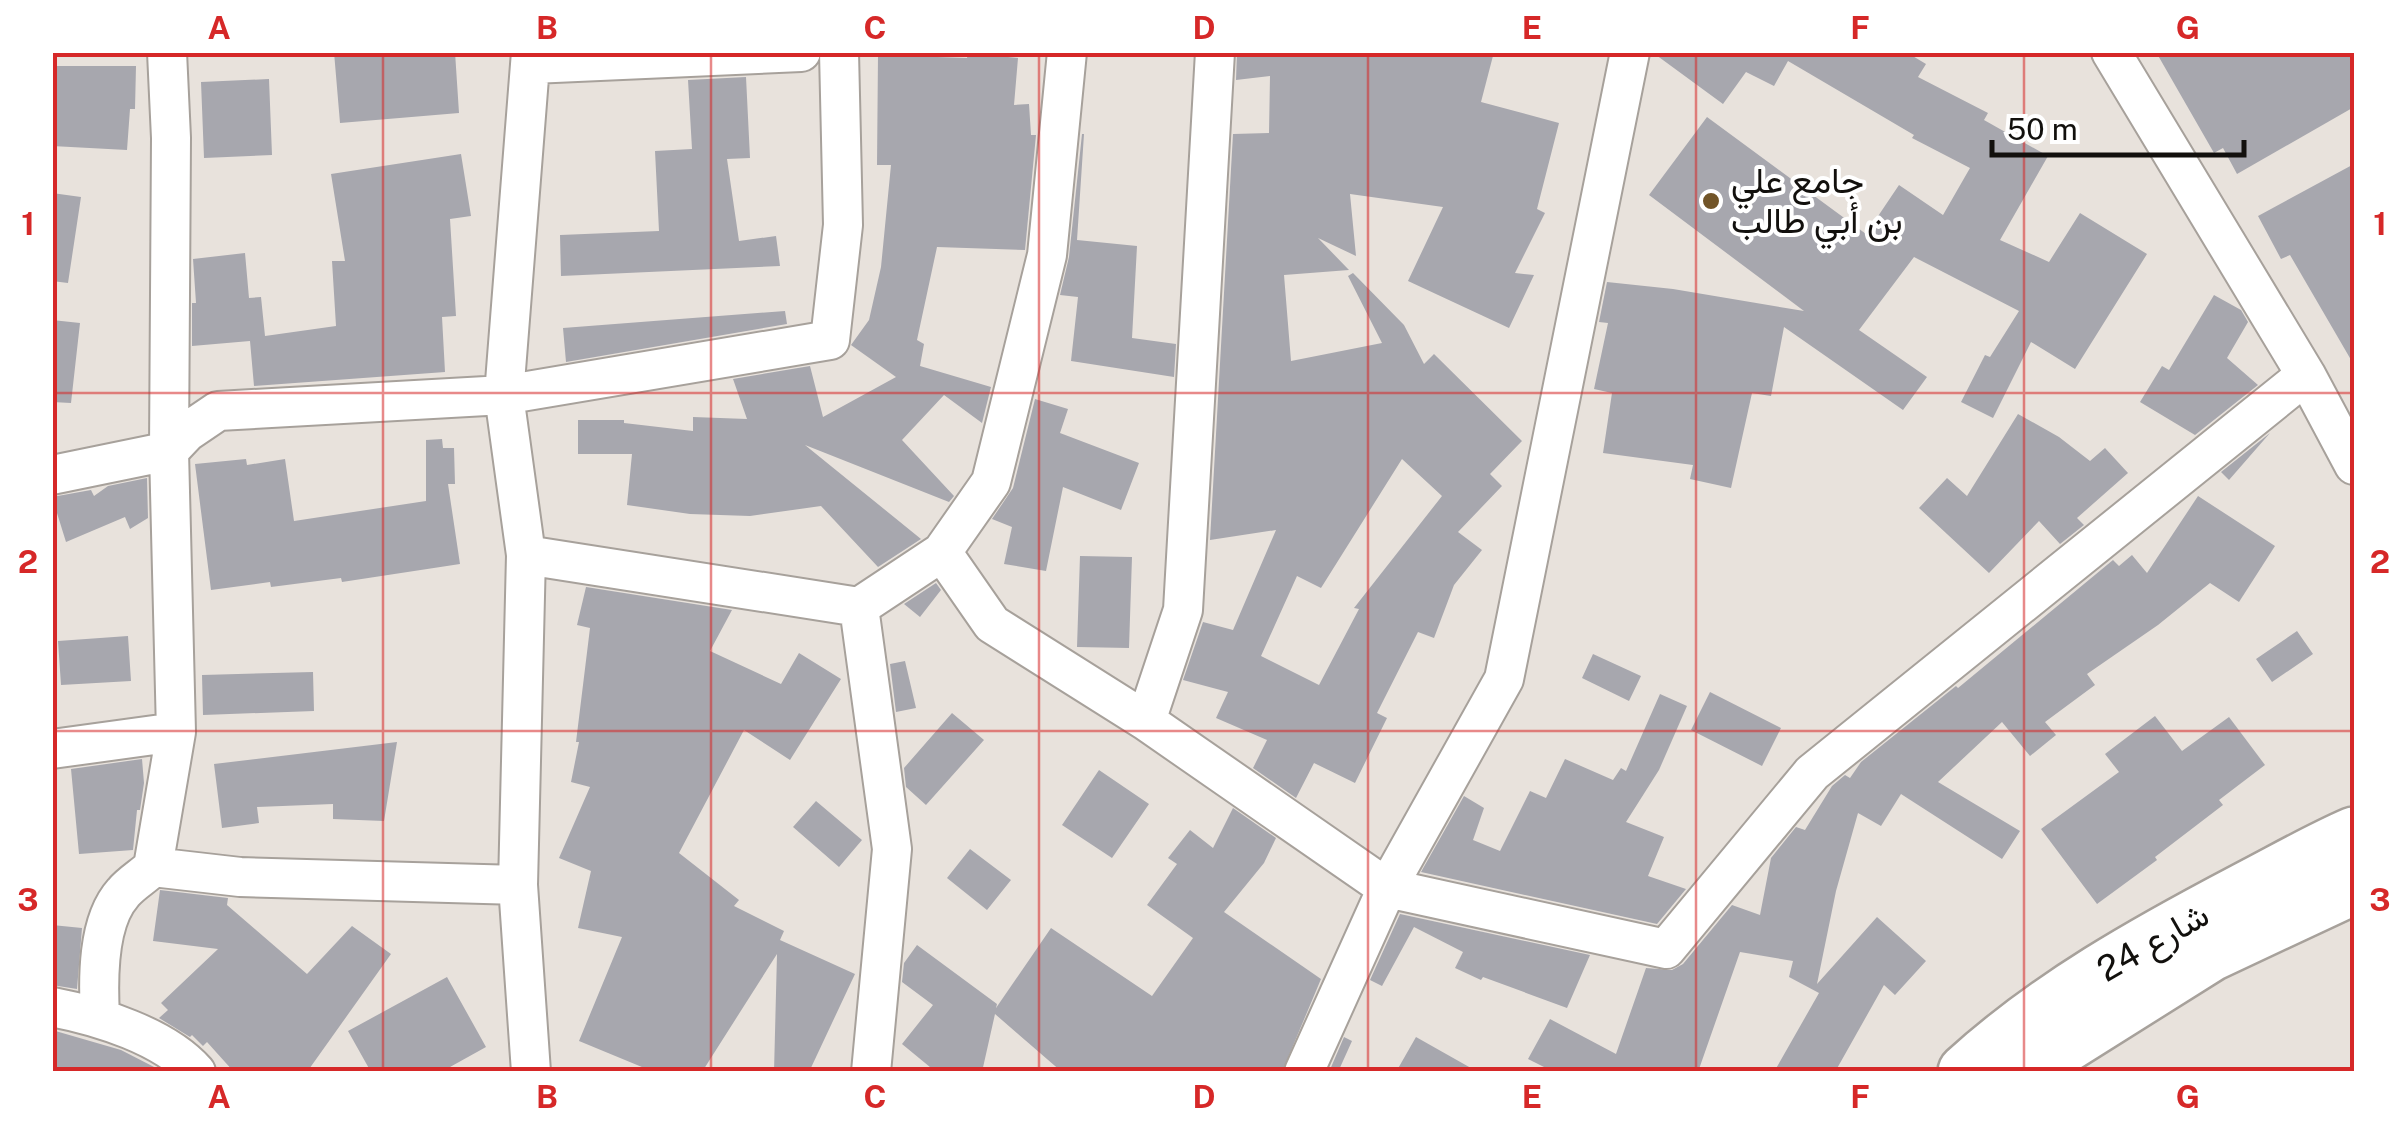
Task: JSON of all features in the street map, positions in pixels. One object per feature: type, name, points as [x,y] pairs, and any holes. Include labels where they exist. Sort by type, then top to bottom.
[{"type":"street","points":[[100,1016],[98,985],[103,935],[120,895],[154,867],[176,732],[169,451],[167,52]]},
{"type":"street","points":[[531,1072],[518,885],[526,556],[504,395],[532,58],[801,52]]},
{"type":"street","points":[[52,475],[169,451],[187,432],[218,411],[504,395],[830,340],[843,224],[839,52]]},
{"type":"street","points":[[526,556],[859,607],[942,552],[991,482],[996,463],[1047,255],[1066,52]]},
{"type":"street","points":[[1146,722],[1183,610],[1215,52]]},
{"type":"street","points":[[1304,1072],[1386,888],[1504,679],[1630,52]]},
{"type":"street","points":[[2112,52],[2306,375],[2354,465]]},
{"type":"street","points":[[942,552],[992,624],[1146,722],[1386,888],[1666,949],[1812,773],[2306,375]]},
{"type":"street","points":[[859,607],[892,849],[871,1072]]},
{"type":"street","points":[[52,749],[176,732]]},
{"type":"street","name":"شارع 24","points":[[1966,1072],[2007,1034],[2096,975],[2190,919],[2354,835]]},
{"type":"street","points":[[154,867],[240,877],[518,885]]},
{"type":"street","name":"شارع 24","points":[[2029,1072],[2047,1056],[2211,953],[2354,886]]},
{"type":"street","points":[[52,1008],[100,1016],[184,1058],[196,1072]]},
{"type":"building","points":[[334,52],[455,52],[459,113],[340,123]]},
{"type":"building","points":[[1237,52],[1494,52],[1481,102],[1559,123],[1537,209],[1545,213],[1515,273],[1534,275],[1509,328],[1408,281],[1443,207],[1350,194],[1356,256],[1318,238],[1349,270],[1284,275],[1291,361],[1382,343],[1348,276],[1353,273],[1404,325],[1424,364],[1434,354],[1522,441],[1490,474],[1502,486],[1458,532],[1482,550],[1454,585],[1434,638],[1418,632],[1377,713],[1387,718],[1355,783],[1314,763],[1296,798],[1253,768],[1267,740],[1216,718],[1228,692],[1183,680],[1203,622],[1233,630],[1276,530],[1210,540],[1233,134],[1269,133],[1270,76],[1236,80]],"holes":[[[1402,459],[1442,496],[1354,608],[1359,609],[1319,685],[1261,656],[1297,576],[1321,588]]]},
{"type":"building","points":[[1652,52],[1906,52],[1926,64],[1918,77],[1988,113],[1984,120],[2048,156],[2000,240],[2049,262],[2080,213],[2147,254],[2075,369],[2031,342],[1993,418],[1961,402],[1985,355],[1990,357],[2019,311],[1914,257],[1859,330],[1927,377],[1903,410],[1784,327],[1771,396],[1752,393],[1731,488],[1690,479],[1693,465],[1603,453],[1612,393],[1594,389],[1608,323],[1599,322],[1607,282],[1804,311],[1649,195],[1707,117],[1866,234],[1899,185],[1943,215],[1970,168],[1912,138],[1914,135],[1788,61],[1774,86],[1746,72],[1723,104]]},
{"type":"building","points":[[2156,52],[2354,52],[2354,107],[2237,174],[2223,148],[2214,153]]},
{"type":"building","points":[[968,53],[1018,58],[1014,105],[1029,104],[1031,135],[1036,135],[1025,250],[937,247],[917,340],[924,344],[920,366],[991,387],[982,423],[944,395],[902,440],[954,496],[949,502],[805,445],[921,539],[878,567],[821,506],[750,516],[690,514],[627,505],[632,454],[578,454],[578,420],[624,420],[693,431],[693,417],[747,419],[733,379],[810,366],[823,417],[896,377],[851,345],[869,320],[881,267],[891,165],[877,165],[878,55],[967,58]]},
{"type":"building","points":[[52,66],[136,66],[135,109],[130,109],[127,150],[52,146]]},
{"type":"building","points":[[746,77],[750,158],[727,159],[739,241],[776,236],[780,266],[561,276],[560,235],[659,231],[655,151],[692,149],[688,80]]},
{"type":"building","points":[[269,79],[272,155],[204,158],[201,82]]},
{"type":"building","points":[[1082,134],[1077,240],[1137,246],[1132,338],[1176,344],[1174,377],[1071,361],[1078,297],[1060,295],[1069,257]]},
{"type":"building","points":[[461,154],[471,216],[450,219],[456,316],[442,317],[445,372],[254,386],[250,341],[192,346],[192,303],[196,303],[193,259],[245,253],[249,298],[261,297],[265,336],[336,326],[332,261],[345,261],[331,174]]},
{"type":"building","points":[[2354,164],[2354,365],[2290,255],[2281,259],[2258,216]]},
{"type":"building","points":[[52,193],[81,197],[68,283],[52,281]]},
{"type":"building","points":[[2214,295],[2241,310],[2248,322],[2227,358],[2258,385],[2195,435],[2140,402],[2162,366],[2169,370]]},
{"type":"building","points":[[785,311],[787,324],[566,362],[563,328]]},
{"type":"building","points":[[52,320],[80,323],[71,403],[52,402]]},
{"type":"building","points":[[1035,399],[1068,409],[1060,433],[1139,463],[1121,510],[1063,487],[1046,571],[1004,564],[1012,527],[992,519],[1013,488]]},
{"type":"building","points":[[2018,414],[2059,437],[2090,461],[2105,448],[2128,473],[2077,518],[2084,525],[2060,544],[2039,521],[1989,573],[1919,508],[1947,478],[1967,496]]},
{"type":"building","points":[[2270,433],[2229,480],[2221,472]]},
{"type":"building","points":[[442,439],[443,448],[454,448],[455,484],[448,484],[460,564],[342,582],[341,578],[271,587],[270,582],[211,590],[195,464],[246,459],[247,465],[285,459],[294,521],[426,501],[426,440]]},
{"type":"building","points":[[147,478],[148,518],[130,529],[125,517],[66,542],[52,497],[91,490],[94,496],[108,486]]},
{"type":"building","points":[[2198,496],[2275,546],[2239,602],[2210,583],[2087,674],[2095,685],[2045,722],[2056,735],[2030,756],[2002,722],[1938,782],[2020,831],[2002,859],[1901,794],[1881,826],[1858,813],[1836,891],[1817,984],[1877,917],[1926,961],[1895,995],[1884,985],[1835,1072],[1774,1072],[1819,993],[1789,977],[1793,961],[1740,952],[1698,1072],[1554,1072],[1528,1059],[1550,1019],[1616,1054],[1646,968],[1672,970],[1683,964],[1732,905],[1760,915],[1771,858],[1796,827],[1805,830],[1832,786],[1845,775],[1850,778],[1861,762],[2113,560],[2119,566],[2132,555],[2147,573]]},
{"type":"building","points":[[1080,556],[1132,557],[1129,648],[1077,647]]},
{"type":"building","points":[[936,583],[941,590],[920,617],[904,604]]},
{"type":"building","points":[[586,587],[732,610],[710,651],[781,684],[799,653],[841,679],[790,760],[744,730],[679,853],[739,900],[734,906],[784,931],[780,940],[855,974],[809,1072],[774,1072],[777,954],[702,1072],[654,1072],[579,1041],[622,937],[578,928],[591,871],[559,858],[590,787],[571,782],[579,742],[590,628],[577,625]]},
{"type":"building","points":[[2297,631],[2313,654],[2272,682],[2256,659]]},
{"type":"building","points":[[128,636],[131,681],[61,685],[58,641]]},
{"type":"building","points":[[1593,654],[1641,676],[1629,701],[1582,678]]},
{"type":"building","points":[[905,661],[916,708],[896,712],[890,664]]},
{"type":"building","points":[[313,672],[314,711],[203,715],[202,675]]},
{"type":"building","points":[[1710,692],[1781,728],[1762,766],[1691,730]]},
{"type":"building","points":[[1660,694],[1687,706],[1659,770],[1626,822],[1664,837],[1648,876],[1686,889],[1657,924],[1421,872],[1464,796],[1484,808],[1473,840],[1500,851],[1530,791],[1546,798],[1565,759],[1613,780],[1621,768],[1626,771]]},
{"type":"building","points":[[952,713],[984,740],[926,805],[906,787],[904,768]]},
{"type":"building","points":[[2155,716],[2182,751],[2229,717],[2265,765],[2219,800],[2223,805],[2155,857],[2157,860],[2097,904],[2041,829],[2119,772],[2105,754]]},
{"type":"building","points":[[397,742],[384,821],[333,819],[333,804],[257,807],[259,823],[222,828],[214,764]]},
{"type":"building","points":[[142,759],[144,783],[133,850],[79,854],[71,769]]},
{"type":"building","points":[[1099,770],[1149,804],[1112,858],[1062,825]]},
{"type":"building","points":[[816,801],[862,840],[839,867],[793,827]]},
{"type":"building","points":[[1233,808],[1276,838],[1264,863],[1224,912],[1321,979],[1282,1072],[1062,1072],[995,1014],[982,1072],[936,1072],[902,1044],[933,1005],[902,982],[904,963],[917,945],[997,1004],[996,1008],[1051,928],[1152,996],[1193,938],[1147,905],[1177,864],[1168,858],[1190,830],[1213,848]]},
{"type":"building","points":[[970,849],[1011,880],[987,910],[947,878]]},
{"type":"building","points":[[160,890],[228,898],[227,905],[307,974],[352,926],[391,954],[307,1072],[234,1072],[207,1042],[203,1046],[192,1035],[159,1018],[168,1010],[161,1003],[218,949],[153,941]]},
{"type":"building","points":[[1400,914],[1590,955],[1567,1008],[1455,968],[1463,952],[1414,927],[1382,986],[1370,980]]},
{"type":"building","points":[[52,925],[82,928],[77,989],[52,985]]},
{"type":"building","points":[[447,977],[486,1047],[441,1072],[371,1072],[348,1031]]},
{"type":"building","points":[[52,1030],[121,1050],[158,1069],[52,1072]]},
{"type":"building","points":[[1344,1037],[1352,1041],[1338,1072],[1329,1072]]},
{"type":"building","points":[[1416,1037],[1478,1072],[1396,1072]]},
{"type":"place","name":"جامع علي بن أبي طالب","points":[[1711,201]]}]
